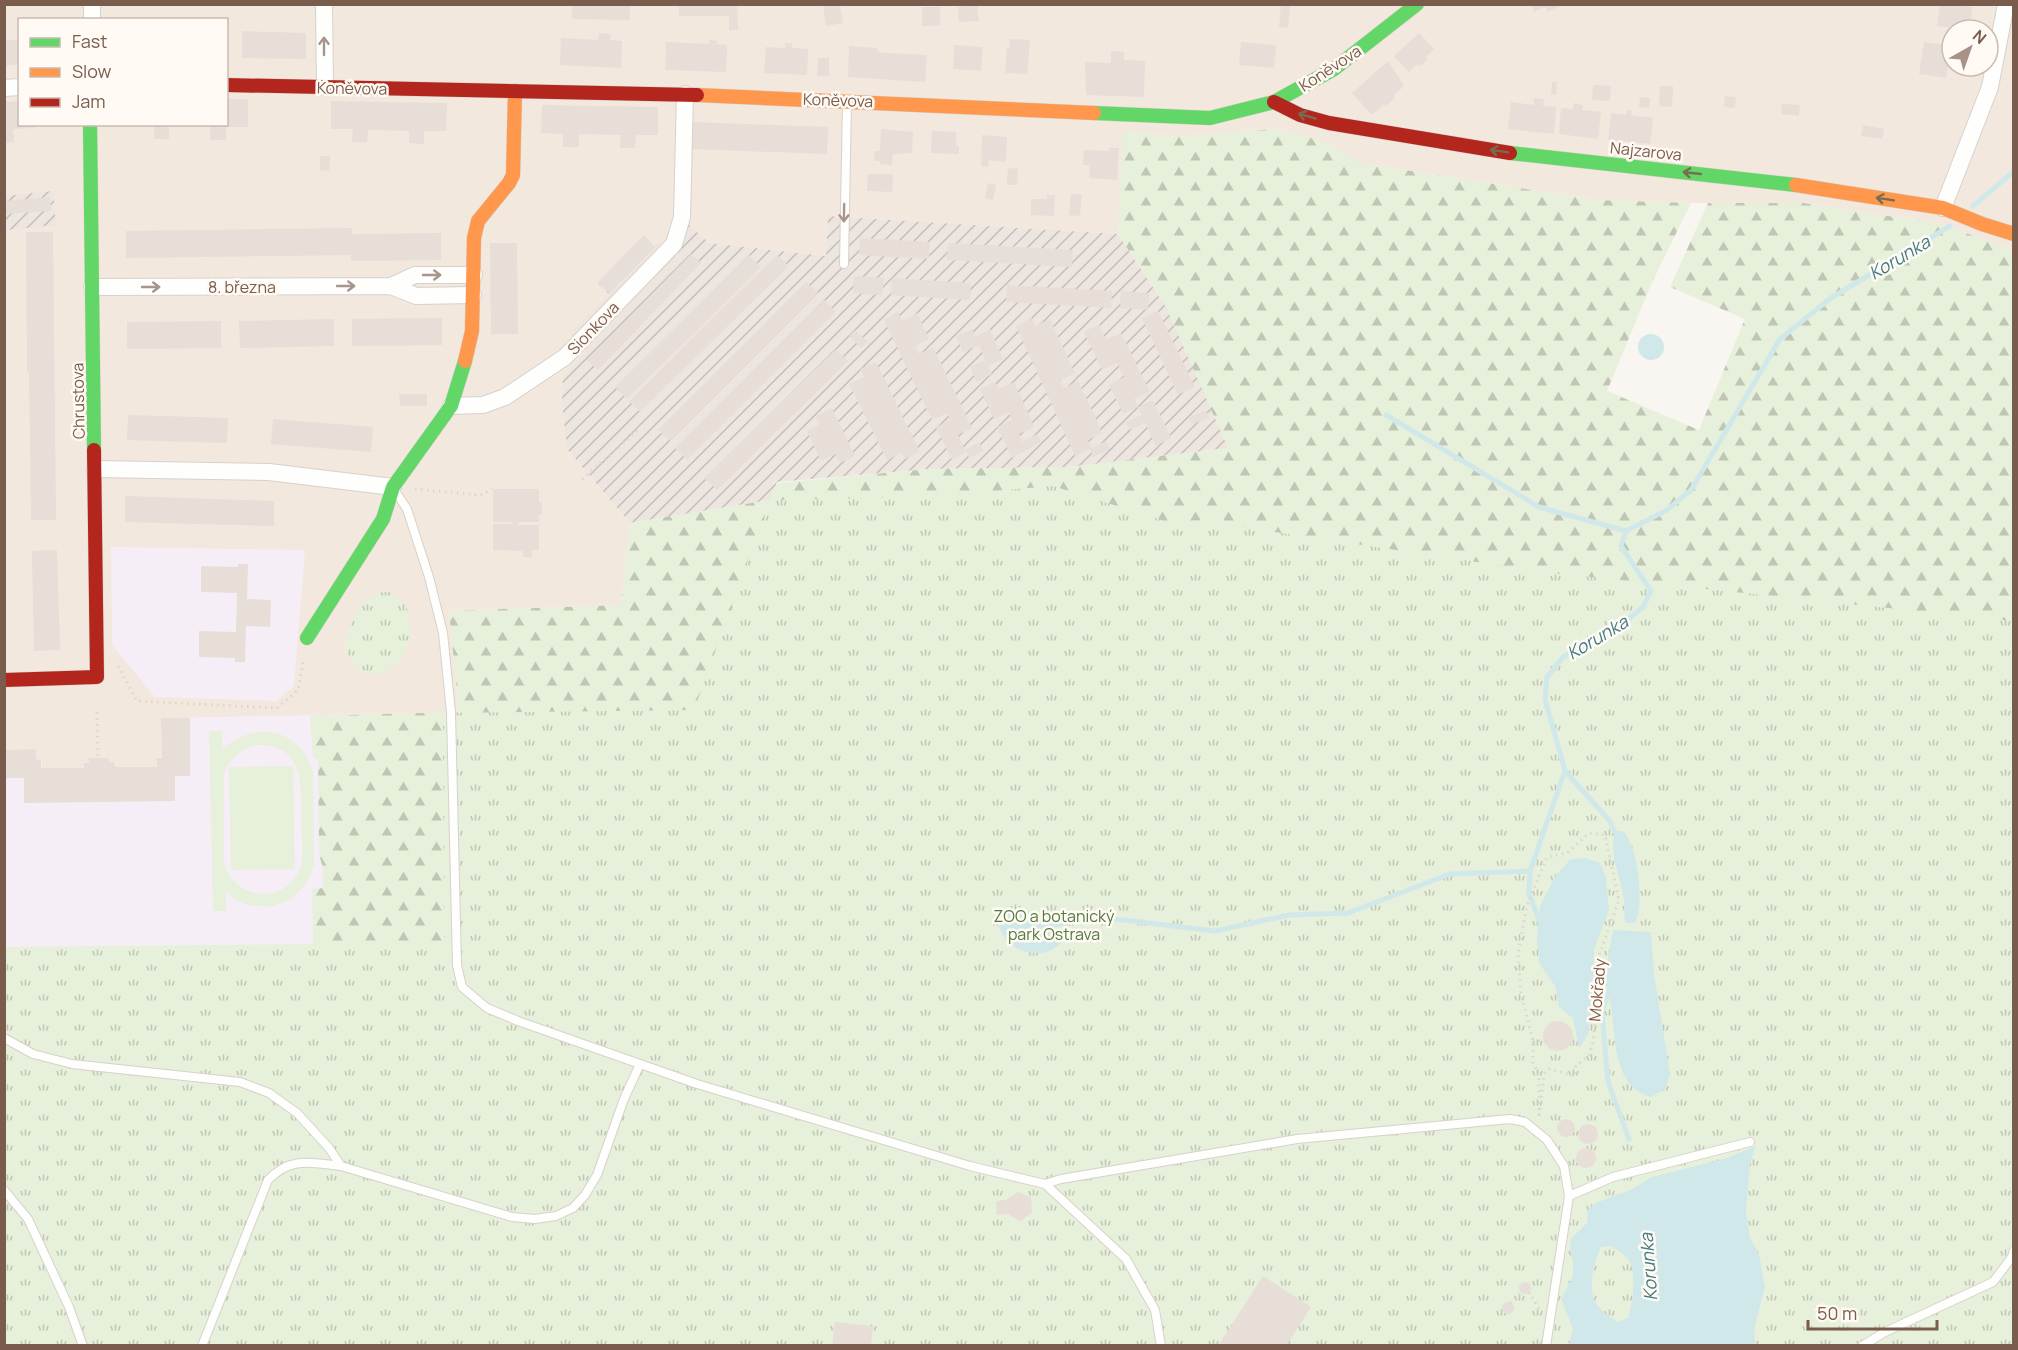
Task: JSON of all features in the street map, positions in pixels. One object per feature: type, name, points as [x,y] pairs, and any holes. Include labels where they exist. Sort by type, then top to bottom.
[{"type":"street","points":[[324,4],[325,87]]},
{"type":"street","name":"Koněvova","points":[[228,85],[685,94],[1210,118],[1274,102],[1334,69],[1417,4]]},
{"type":"street","points":[[1943,208],[1990,87],[2006,4]]},
{"type":"street","points":[[307,638],[383,519],[393,487],[450,406],[472,331],[474,238],[478,221],[513,175],[515,91]]},
{"type":"street","name":"Sionkova","points":[[450,406],[483,405],[505,397],[565,357],[674,244],[682,217],[685,94]]},
{"type":"street","name":"Najzarova","points":[[1274,102],[1300,114],[1329,123],[1511,153],[1770,181],[1943,208],[2013,234]]},
{"type":"street","name":"Chrustova","points":[[4,680],[97,677],[90,126]]},
{"type":"street","name":"8. března","points":[[391,286],[415,275],[474,274]]},
{"type":"street","name":"8. března","points":[[92,287],[391,286],[416,296],[473,295]]},
{"type":"street","points":[[95,469],[269,472],[393,487]]},
{"type":"lane","points":[[844,264],[847,101]]},
{"type":"lane","points":[[393,487],[407,509],[429,577],[443,633],[452,712],[456,954],[462,987],[487,1008],[508,1017],[697,1084],[970,1166],[1045,1184],[1126,1259],[1155,1310],[1161,1346]]},
{"type":"lane","points":[[4,1038],[33,1054],[72,1064],[240,1083],[269,1093],[297,1113],[329,1148],[341,1166]]},
{"type":"lane","points":[[202,1346],[268,1180],[278,1169],[301,1162],[341,1166],[512,1217],[536,1220],[556,1216],[573,1208],[592,1186],[640,1064]]},
{"type":"lane","points":[[1045,1184],[1061,1179],[1297,1139],[1510,1119],[1525,1122],[1547,1140],[1564,1166],[1569,1196],[1546,1346]]},
{"type":"lane","points":[[1569,1196],[1613,1178],[1750,1142]]},
{"type":"lane","points":[[4,1190],[28,1219],[69,1307],[83,1346]]},
{"type":"lane","points":[[1862,1346],[1885,1332],[1993,1282],[2012,1257],[2013,1250]]},
{"type":"path","points":[[582,479],[639,429]]},
{"type":"path","points":[[393,487],[482,495],[492,489]]},
{"type":"path","points":[[117,664],[137,700],[277,708],[298,690],[307,638]]},
{"type":"path","points":[[98,712],[98,758]]},
{"type":"path","name":"Mokřady","points":[[1589,833],[1605,836],[1619,900],[1599,956],[1598,997],[1593,1042],[1589,1055],[1576,1066],[1575,1076],[1549,1069],[1541,1074],[1533,1063],[1533,1043],[1521,993],[1518,954],[1527,905],[1547,857],[1567,853],[1589,833]]},
{"type":"path","points":[[1533,1043],[1551,1040]]},
{"type":"path","points":[[1541,1074],[1539,1120],[1541,1074]]},
{"type":"path","points":[[1510,1303],[1522,1292]]},
{"type":"shaded area","points":[[4,5],[2013,5],[2013,250],[1941,224],[1803,203],[1595,200],[1361,163],[1319,140],[1275,129],[1177,137],[1124,131],[1118,234],[828,216],[827,256],[709,243],[687,223],[677,257],[659,242],[655,247],[644,235],[597,283],[610,293],[569,334],[586,352],[567,449],[630,523],[621,605],[449,611],[459,712],[443,713],[5,947]]},
{"type":"shaded area","points":[[53,191],[56,225],[5,230],[5,196]]},
{"type":"shaded area","points":[[828,216],[1118,234],[1166,307],[1229,448],[1069,467],[929,469],[777,482],[770,500],[630,523],[567,449],[562,401],[563,378],[585,352],[569,334],[609,294],[597,283],[644,235],[654,247],[659,242],[677,257],[687,223],[709,243],[826,256]]},
{"type":"shaded area","points":[[111,547],[305,550],[294,686],[277,701],[155,697],[112,645]]},
{"type":"shaded area","points":[[443,713],[352,944],[5,947],[4,750],[36,749],[36,759],[41,760],[42,768],[83,768],[83,763],[89,762],[88,758],[109,758],[109,762],[114,762],[115,767],[156,767],[156,758],[162,757],[161,718]]},
{"type":"green space","name":"ZOO a botanický park Ostrava","points":[[1275,129],[1319,140],[1361,163],[1595,200],[1691,203],[1653,280],[1607,391],[1699,430],[1745,319],[1670,287],[1708,203],[1803,203],[1941,224],[2013,250],[2013,1345],[1136,1346],[4,947],[313,944],[312,889],[323,888],[323,868],[319,854],[318,759],[313,758],[310,716],[459,712],[449,611],[621,605],[630,523],[770,500],[777,483],[929,469],[1069,467],[1228,448],[1166,307],[1118,234],[1123,131],[1177,137]]},
{"type":"green space","name":"ZOO a botanický park Ostrava","points":[[1053,486],[1184,527],[1195,520],[1552,573],[2013,621],[2013,1345],[5,1345],[4,947],[444,944],[443,713],[694,710],[770,500],[920,497]]},
{"type":"green space","points":[[389,592],[398,597],[408,612],[410,631],[408,641],[401,659],[393,667],[382,673],[365,674],[358,670],[351,661],[347,653],[346,637],[363,604],[379,593]]},
{"type":"green space","points":[[209,731],[222,731],[223,749],[249,734],[276,733],[299,746],[313,773],[314,867],[305,885],[290,900],[270,907],[247,905],[236,900],[226,891],[226,911],[213,911]],"holes":[[[259,745],[275,747],[286,753],[298,773],[301,799],[302,860],[299,871],[286,887],[277,892],[260,894],[253,893],[235,883],[225,865],[224,773],[233,758],[247,748]]]},
{"type":"green space","points":[[293,766],[295,869],[231,870],[229,767]]},
{"type":"water","points":[[1651,334],[1660,338],[1664,347],[1660,356],[1651,360],[1642,356],[1638,347],[1642,338]]},
{"type":"water","points":[[1616,831],[1623,831],[1633,849],[1636,862],[1640,889],[1635,923],[1626,923],[1625,920],[1624,899],[1613,846]]},
{"type":"water","points":[[1585,858],[1600,863],[1606,877],[1609,910],[1594,949],[1593,991],[1588,1035],[1579,1048],[1573,1018],[1559,1007],[1555,986],[1539,963],[1537,938],[1540,906],[1556,875],[1571,859]]},
{"type":"water","points":[[1032,911],[1049,918],[1062,942],[1046,952],[1026,952],[1017,948],[1009,943],[999,926],[1008,914]]},
{"type":"water","points":[[1613,930],[1651,932],[1654,974],[1670,1074],[1665,1089],[1651,1097],[1638,1091],[1629,1083],[1618,1059],[1606,982]]},
{"type":"water","points":[[1756,1146],[1750,1163],[1746,1211],[1750,1238],[1759,1254],[1765,1287],[1755,1326],[1754,1345],[1569,1345],[1573,1329],[1561,1299],[1573,1276],[1571,1239],[1587,1223],[1588,1209],[1652,1177],[1727,1158]],"holes":[[[1611,1246],[1628,1259],[1633,1277],[1628,1318],[1618,1322],[1598,1306],[1592,1291],[1594,1267],[1601,1247]]]},
{"type":"building","points":[[572,4],[630,4],[630,20],[572,19]]},
{"type":"building","points":[[679,4],[737,4],[738,30],[729,30],[729,16],[679,16]]},
{"type":"building","points":[[823,4],[840,4],[843,23],[826,26]]},
{"type":"building","points":[[1531,4],[1559,4],[1560,6],[1548,12],[1545,7],[1534,12]]},
{"type":"building","points":[[1940,4],[1972,7],[1971,18],[1940,18],[1940,26],[1937,26]]},
{"type":"building","points":[[977,5],[979,21],[959,22],[958,7]]},
{"type":"building","points":[[1281,5],[1290,6],[1288,28],[1279,27]]},
{"type":"building","points":[[922,7],[940,7],[940,25],[922,26]]},
{"type":"building","points":[[242,31],[306,33],[306,59],[242,58]]},
{"type":"building","points":[[599,33],[611,34],[610,40],[622,41],[621,68],[560,65],[561,38],[598,40]]},
{"type":"building","points":[[1419,33],[1434,49],[1426,57],[1428,59],[1409,72],[1394,56]]},
{"type":"building","points":[[18,39],[18,64],[4,66],[4,41]]},
{"type":"building","points":[[1010,39],[1030,40],[1027,74],[1005,73]]},
{"type":"building","points":[[709,40],[727,45],[726,72],[665,70],[666,42],[709,44]]},
{"type":"building","points":[[1241,42],[1276,45],[1274,68],[1239,65]]},
{"type":"building","points":[[1924,42],[1940,44],[1940,77],[1919,74]]},
{"type":"building","points":[[785,43],[792,43],[792,48],[808,49],[807,75],[764,73],[766,47],[785,48]]},
{"type":"building","points":[[954,45],[983,47],[981,71],[953,69]]},
{"type":"building","points":[[849,46],[877,48],[877,52],[927,55],[925,82],[848,77]]},
{"type":"building","points":[[1111,51],[1124,52],[1124,60],[1145,61],[1144,97],[1086,95],[1085,62],[1111,63]]},
{"type":"building","points":[[818,58],[829,58],[829,76],[817,76]]},
{"type":"building","points":[[1388,61],[1404,86],[1393,96],[1395,98],[1372,115],[1352,93]]},
{"type":"building","points":[[1552,82],[1557,82],[1556,95],[1551,94]]},
{"type":"building","points":[[1593,85],[1611,86],[1610,101],[1592,100]]},
{"type":"building","points":[[1660,86],[1673,86],[1672,107],[1659,106]]},
{"type":"building","points":[[1725,96],[1736,97],[1735,108],[1724,107]]},
{"type":"building","points":[[1640,97],[1650,98],[1649,108],[1639,107]]},
{"type":"building","points":[[1534,98],[1544,99],[1543,106],[1556,107],[1554,134],[1508,129],[1511,102],[1534,105]]},
{"type":"building","points":[[228,99],[248,99],[248,127],[226,127],[228,126]]},
{"type":"building","points":[[18,101],[18,126],[34,126],[35,128],[13,129],[14,142],[4,143],[4,102]]},
{"type":"building","points":[[331,101],[447,103],[446,131],[424,131],[424,144],[409,143],[409,131],[368,130],[367,142],[352,142],[353,129],[331,129]]},
{"type":"building","points":[[1574,103],[1583,105],[1582,110],[1601,112],[1598,139],[1559,134],[1561,108],[1573,109]]},
{"type":"building","points":[[1782,104],[1800,105],[1799,116],[1781,114]]},
{"type":"building","points":[[542,105],[658,107],[658,135],[636,135],[635,148],[620,148],[621,135],[579,134],[579,147],[563,147],[563,134],[541,133]]},
{"type":"building","points":[[1627,110],[1632,110],[1631,115],[1653,118],[1650,144],[1608,140],[1611,113],[1626,115]]},
{"type":"building","points":[[692,122],[828,127],[827,154],[691,149]]},
{"type":"building","points":[[1863,125],[1884,129],[1882,139],[1861,136]]},
{"type":"building","points":[[154,126],[169,126],[169,139],[154,139]]},
{"type":"building","points":[[210,126],[226,126],[226,140],[210,140]]},
{"type":"building","points":[[881,129],[913,132],[912,153],[893,154],[892,165],[874,161],[875,151],[880,151]]},
{"type":"building","points":[[932,131],[956,132],[956,146],[959,146],[959,154],[931,153]]},
{"type":"building","points":[[982,135],[1007,137],[1006,162],[989,160],[988,166],[981,166]]},
{"type":"building","points":[[1109,148],[1119,148],[1117,180],[1089,178],[1090,165],[1083,165],[1084,150],[1109,151]]},
{"type":"building","points":[[320,156],[330,156],[329,171],[320,170]]},
{"type":"building","points":[[1008,168],[1018,169],[1017,185],[1007,185]]},
{"type":"building","points":[[868,174],[893,174],[892,192],[867,191]]},
{"type":"building","points":[[988,183],[996,185],[993,200],[985,198]]},
{"type":"building","points":[[1071,194],[1082,194],[1080,216],[1069,215]]},
{"type":"building","points":[[1047,195],[1055,195],[1054,216],[1031,215],[1031,199],[1047,199]]},
{"type":"building","points":[[50,197],[51,211],[4,214],[4,201]]},
{"type":"building","points":[[352,228],[352,234],[441,233],[441,260],[351,261],[351,255],[126,258],[126,231]]},
{"type":"building","points":[[26,232],[53,232],[56,520],[31,520]]},
{"type":"building","points":[[644,235],[655,247],[610,293],[597,283]]},
{"type":"building","points":[[860,238],[930,242],[929,259],[859,255]]},
{"type":"building","points":[[490,243],[517,243],[518,334],[491,334]]},
{"type":"building","points":[[948,243],[1073,250],[1072,267],[947,260]]},
{"type":"building","points":[[691,254],[701,263],[598,370],[587,360]]},
{"type":"building","points":[[749,255],[761,267],[627,399],[615,387]]},
{"type":"building","points":[[777,255],[789,266],[640,412],[629,401]]},
{"type":"building","points":[[854,276],[884,278],[882,295],[853,293]]},
{"type":"building","points":[[892,278],[971,283],[970,300],[891,295]]},
{"type":"building","points":[[806,282],[818,293],[670,441],[658,430]]},
{"type":"building","points":[[1007,285],[1112,291],[1111,308],[1006,302]]},
{"type":"building","points":[[1121,291],[1149,293],[1148,310],[1120,308]]},
{"type":"building","points":[[824,300],[836,312],[687,460],[675,448]]},
{"type":"building","points":[[1158,311],[1195,387],[1178,395],[1142,318]]},
{"type":"building","points":[[898,312],[902,321],[917,313],[929,339],[915,346],[919,354],[933,347],[972,428],[958,435],[965,450],[979,442],[984,451],[969,458],[966,452],[952,460],[936,427],[950,420],[947,413],[932,420],[884,320]]},
{"type":"building","points":[[442,318],[442,345],[352,346],[352,319]]},
{"type":"building","points":[[1032,318],[1035,326],[1050,319],[1075,373],[1060,380],[1064,388],[1078,381],[1092,410],[1102,433],[1088,440],[1091,448],[1106,441],[1110,449],[1093,457],[1090,449],[1075,456],[1016,326]]},
{"type":"building","points":[[334,319],[334,346],[240,348],[239,321]]},
{"type":"building","points":[[221,321],[221,348],[127,349],[127,322]]},
{"type":"building","points":[[1099,324],[1106,340],[1121,333],[1150,392],[1134,399],[1138,407],[1123,414],[1109,385],[1124,377],[1117,363],[1102,370],[1084,332]]},
{"type":"building","points":[[972,329],[975,337],[990,329],[1003,359],[988,366],[992,374],[977,382],[970,367],[985,360],[979,345],[963,352],[956,336]]},
{"type":"building","points":[[855,330],[868,342],[861,348],[849,336]]},
{"type":"building","points":[[836,349],[848,361],[717,490],[704,478]]},
{"type":"building","points":[[876,362],[920,452],[905,459],[902,453],[887,460],[849,384],[864,377],[860,369]]},
{"type":"building","points":[[995,382],[999,389],[1014,382],[1031,419],[1034,427],[1019,434],[1022,442],[1037,434],[1041,442],[1012,458],[997,427],[1012,420],[1009,412],[994,419],[980,389]]},
{"type":"building","points":[[399,394],[427,394],[427,406],[400,406]]},
{"type":"building","points":[[1153,400],[1171,438],[1156,446],[1145,423],[1130,430],[1126,422],[1142,415],[1138,407]]},
{"type":"building","points":[[832,408],[855,456],[840,463],[835,454],[821,461],[807,431],[820,424],[816,416]]},
{"type":"building","points":[[1206,410],[1209,417],[1192,425],[1189,418]]},
{"type":"building","points":[[128,415],[228,418],[227,443],[127,440]]},
{"type":"building","points":[[273,419],[373,427],[371,452],[271,444]]},
{"type":"building","points":[[493,489],[539,489],[542,515],[539,515],[539,522],[518,522],[518,525],[539,525],[539,550],[532,550],[532,557],[523,557],[523,551],[493,550],[493,524],[512,524],[512,522],[493,522]]},
{"type":"building","points":[[125,496],[274,501],[274,526],[125,522]]},
{"type":"building","points":[[57,550],[60,650],[34,651],[32,551]]},
{"type":"building","points":[[238,564],[248,564],[247,599],[271,600],[270,627],[246,626],[245,662],[235,662],[235,658],[199,657],[199,631],[236,632],[237,593],[201,592],[201,566],[238,567]]},
{"type":"building","points":[[161,718],[190,718],[190,776],[175,776],[175,801],[24,803],[24,778],[4,778],[4,750],[36,749],[36,759],[41,760],[41,768],[84,768],[83,763],[89,763],[88,758],[109,758],[109,762],[114,762],[115,767],[157,767],[156,758],[162,758]]},
{"type":"building","points":[[1558,1021],[1564,1022],[1572,1030],[1572,1042],[1564,1050],[1558,1051],[1552,1050],[1544,1042],[1543,1036],[1544,1030],[1552,1022]]},
{"type":"building","points":[[1566,1119],[1574,1124],[1575,1128],[1570,1136],[1566,1137],[1558,1132],[1557,1128],[1562,1120]]},
{"type":"building","points":[[1588,1124],[1595,1127],[1598,1134],[1595,1141],[1588,1144],[1581,1141],[1578,1134],[1581,1127]]},
{"type":"building","points":[[1586,1148],[1593,1151],[1596,1158],[1593,1165],[1586,1168],[1579,1165],[1576,1158],[1579,1151]]},
{"type":"building","points":[[1018,1192],[1031,1198],[1032,1213],[1020,1221],[1008,1214],[997,1215],[996,1201],[1006,1200]]},
{"type":"building","points":[[1263,1276],[1311,1307],[1286,1346],[1218,1346]]},
{"type":"building","points":[[1525,1282],[1531,1288],[1525,1294],[1519,1288]]},
{"type":"building","points":[[1508,1302],[1514,1308],[1508,1314],[1502,1308]]},
{"type":"building","points":[[835,1322],[873,1326],[871,1346],[832,1346]]},
{"type":"waterway","name":"Korunka","points":[[1973,206],[2014,171]]},
{"type":"waterway","name":"Korunka","points":[[1541,925],[1529,894],[1530,871],[1565,771],[1545,699],[1547,677],[1563,657],[1615,630],[1643,607],[1651,591],[1621,546],[1626,531],[1667,510],[1691,490],[1780,339],[1831,298],[1950,226]]},
{"type":"waterway","points":[[1386,415],[1539,507],[1626,531]]},
{"type":"waterway","points":[[1565,771],[1609,820],[1617,836]]},
{"type":"waterway","points":[[1054,925],[1098,917],[1215,931],[1289,915],[1348,913],[1450,874],[1530,871]]},
{"type":"waterway","points":[[1602,1012],[1610,988]]},
{"type":"waterway","name":"Korunka","points":[[1589,1001],[1602,1012],[1608,1082],[1629,1139]]},
{"type":"traffic: fast","points":[[1094,113],[1210,118],[1274,102],[1334,69],[1417,4]]},
{"type":"traffic: fast","points":[[90,126],[94,450]]},
{"type":"traffic: fast","points":[[1510,153],[1796,185]]},
{"type":"traffic: fast","points":[[307,638],[383,519],[393,487],[451,406],[465,361]]},
{"type":"traffic: slow","points":[[465,361],[472,331],[474,238],[478,221],[513,175],[515,91]]},
{"type":"traffic: slow","points":[[697,95],[1094,113]]},
{"type":"traffic: slow","points":[[1796,185],[1943,208],[2014,234]]},
{"type":"traffic: jam","points":[[228,85],[697,95]]},
{"type":"traffic: jam","points":[[1274,102],[1300,115],[1329,123],[1510,153]]},
{"type":"traffic: jam","points":[[4,680],[97,677],[94,450]]}]
